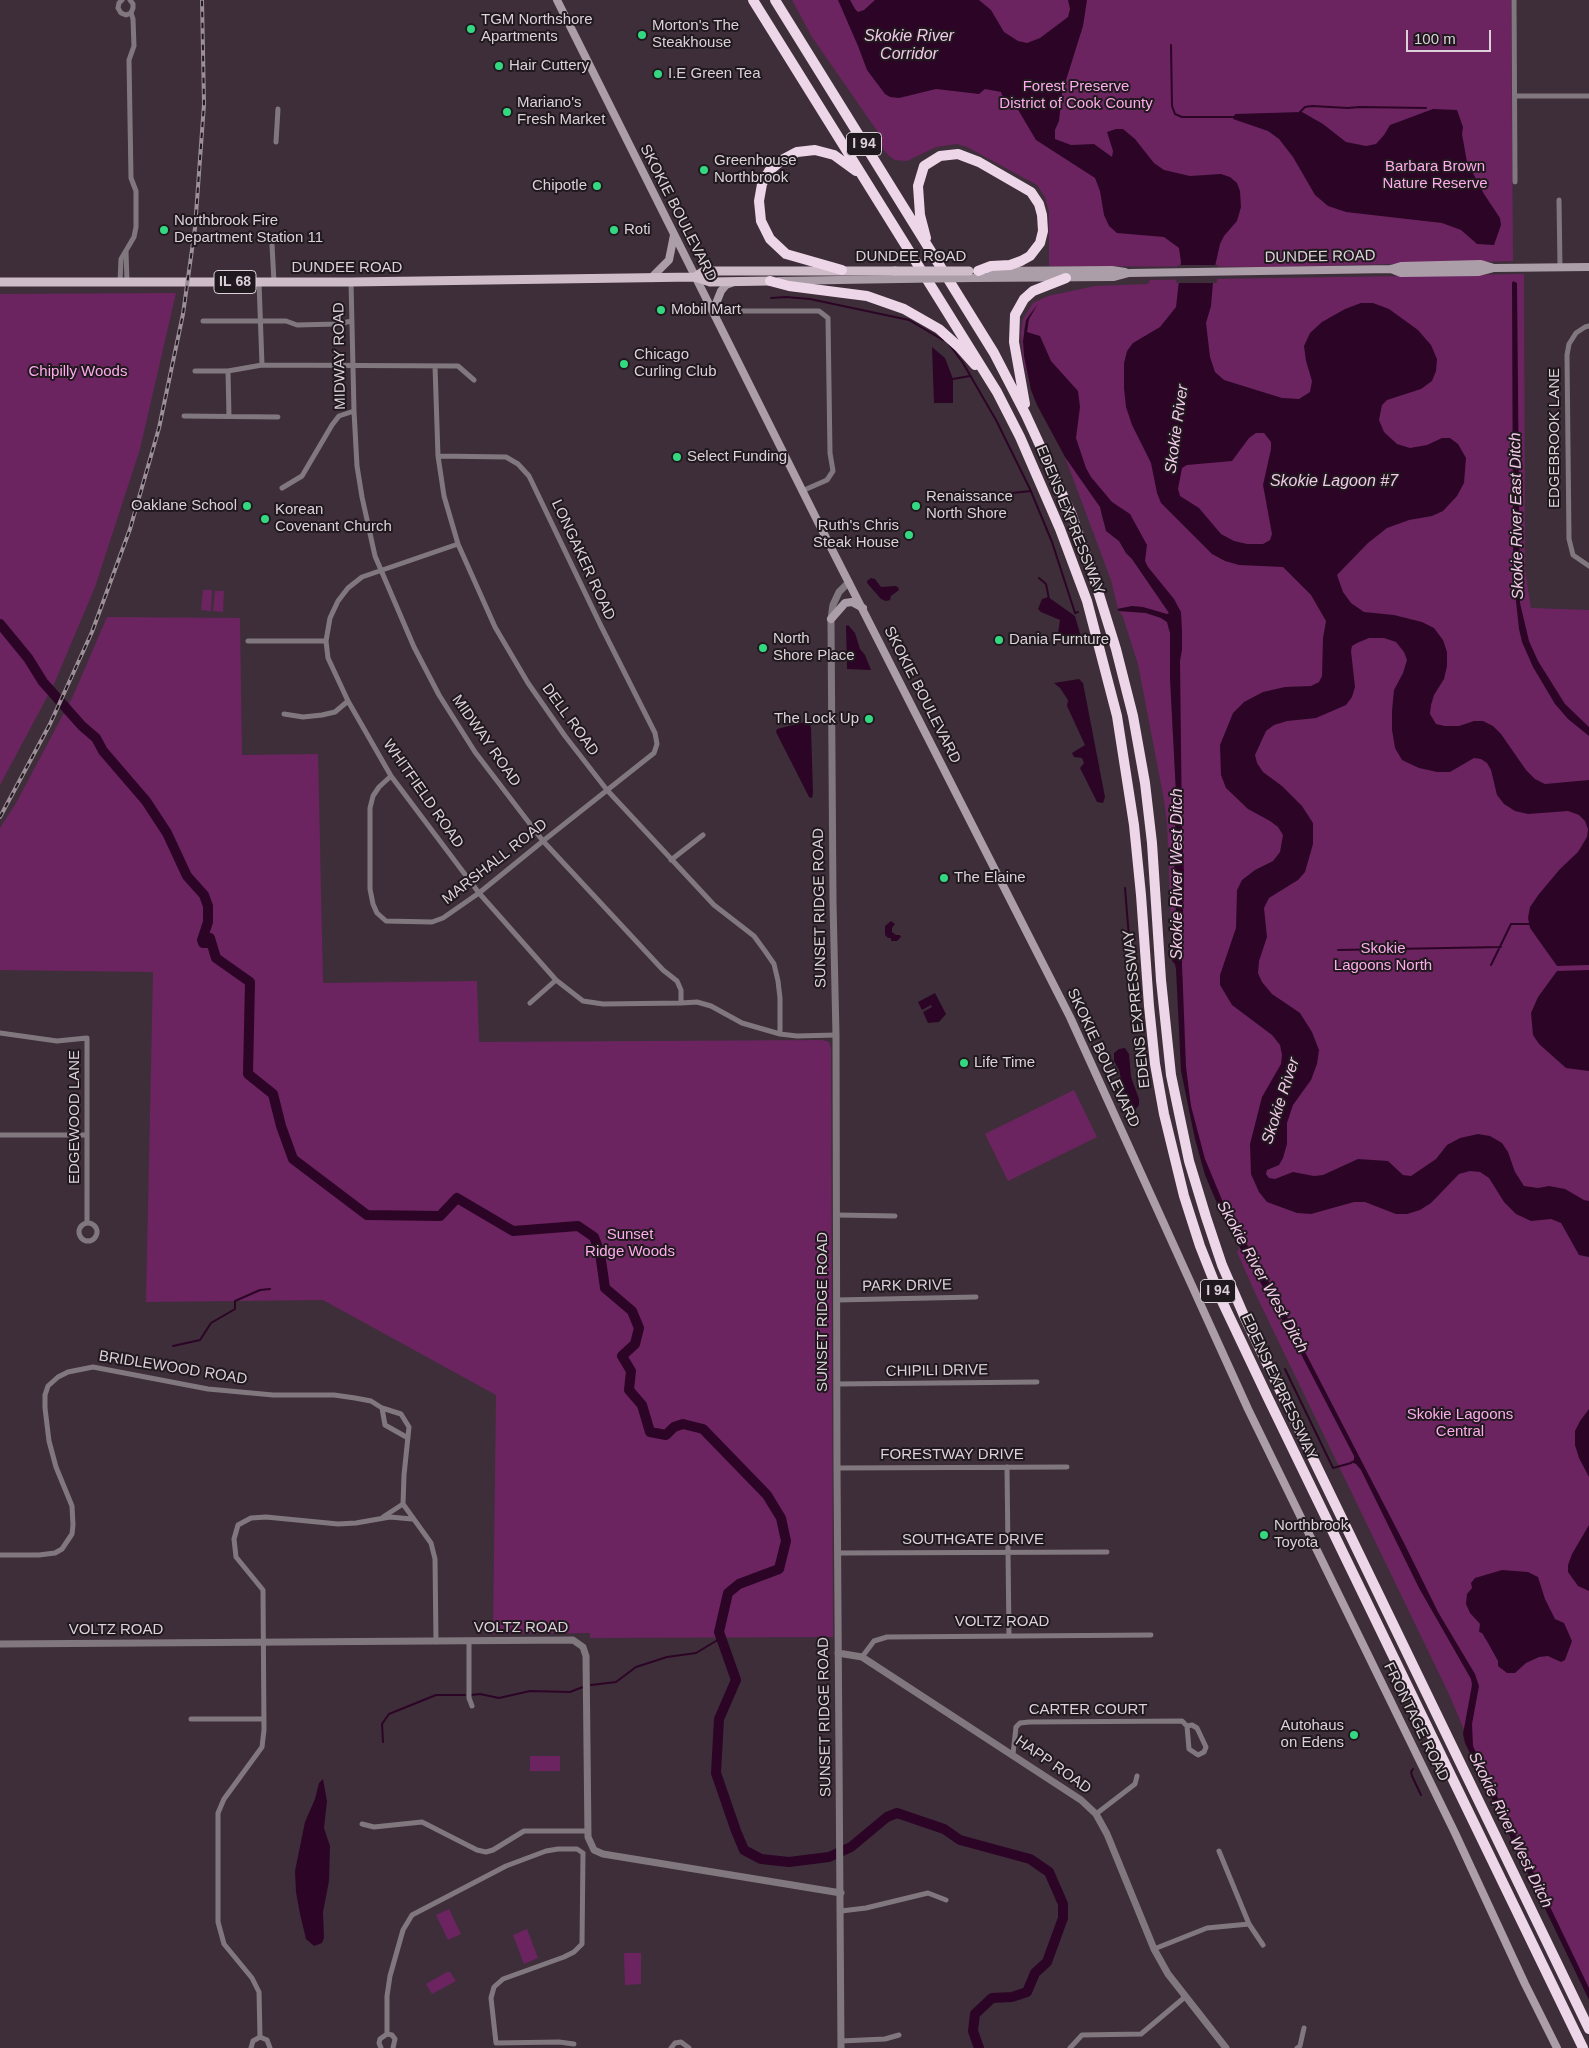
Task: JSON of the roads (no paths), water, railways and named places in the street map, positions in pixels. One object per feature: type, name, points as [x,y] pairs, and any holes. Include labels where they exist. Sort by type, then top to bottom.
[{"type":"highway","name":"EDENS EXPRESSWAY","points":[[753,0],[997,392],[1023,445],[1064,538],[1087,601],[1113,698],[1134,825],[1155,1064],[1164,1114],[1184,1196],[1200,1246],[1222,1299],[1268,1398],[1582,2048]]},
{"type":"highway","points":[[775,0],[801,42]]},
{"type":"highway","name":"I 94","points":[[783,0],[801,42]]},
{"type":"highway","name":"EDENS EXPRESSWAY","points":[[801,42],[994,353],[1026,415],[1071,513],[1116,649],[1133,716],[1145,783],[1152,843],[1161,980],[1171,1075],[1189,1162],[1214,1241],[1245,1318],[1589,2028]]},
{"type":"highway","points":[[842,270],[786,254],[770,239],[761,221],[759,201],[762,184],[769,171],[782,160],[797,152],[815,150],[834,155],[849,164],[866,181]]},
{"type":"highway","points":[[928,246],[920,215],[918,186],[924,166],[940,156],[958,154],[979,162],[1031,192],[1039,204],[1042,215],[1043,231],[1040,243],[1030,256],[1010,266],[991,266],[973,273]]},
{"type":"highway","points":[[1026,415],[1014,342],[1015,315],[1024,299],[1033,291],[1066,278]]},
{"type":"highway","points":[[770,281],[789,286],[867,296],[904,310],[939,329],[959,347],[997,392]]},
{"type":"main road","name":"SKOKIE BOULEVARD","points":[[557,0],[802,491],[1070,1016],[1248,1409]]},
{"type":"main road","points":[[651,278],[669,260],[674,235]]},
{"type":"main road","name":"DUNDEE ROAD","points":[[0,282],[351,282],[695,277],[710,282],[1112,270],[1129,273],[1229,273],[1391,270],[1401,273],[1479,272],[1494,268],[1589,267]]},
{"type":"main road","name":"DUNDEE ROAD","points":[[695,277],[704,271],[842,270],[898,275]]},
{"type":"main road","name":"DUNDEE ROAD","points":[[973,273],[1066,278],[1114,277],[1129,273]]},
{"type":"main road","points":[[713,311],[726,285],[736,281]]},
{"type":"main road","points":[[831,619],[845,603],[852,602],[863,608]]},
{"type":"main road","name":"FRONTAGE ROAD","points":[[1248,1409],[1455,1833],[1557,2048]]},
{"type":"street","points":[[122,0],[118,6],[119,11],[123,14],[131,13]]},
{"type":"street","points":[[124,282],[121,260],[134,237],[136,227],[136,191],[130,178],[129,60],[134,46],[131,13],[134,6],[130,0]]},
{"type":"street","points":[[1514,0],[1515,182]]},
{"type":"street","points":[[1515,96],[1589,96]]},
{"type":"street","points":[[276,142],[278,110]]},
{"type":"street","points":[[1559,200],[1560,267]]},
{"type":"street","points":[[272,244],[274,282]]},
{"type":"street","points":[[259,282],[262,365]]},
{"type":"street","name":"MIDWAY ROAD","points":[[351,282],[354,411],[357,466],[362,497],[375,556],[414,647],[439,695],[475,752],[543,841],[663,970],[677,981],[681,990],[681,1003]]},
{"type":"street","points":[[713,311],[819,311],[828,318],[830,453],[833,471],[827,480],[802,491]]},
{"type":"street","points":[[203,321],[286,321],[297,325],[337,324],[352,321]]},
{"type":"street","name":"EDGEBROOK LANE","points":[[1589,326],[1576,333],[1567,349],[1568,539],[1570,550],[1577,559],[1589,566]]},
{"type":"street","points":[[195,371],[228,371],[262,365],[458,366],[474,380]]},
{"type":"street","name":"DELL ROAD","points":[[435,366],[438,456],[444,496],[458,544],[495,627],[528,684],[607,790],[714,905],[754,936],[774,964],[780,998],[780,1034]]},
{"type":"street","points":[[228,371],[229,416]]},
{"type":"street","points":[[282,488],[302,476],[339,416],[354,411]]},
{"type":"street","points":[[184,416],[278,417]]},
{"type":"street","name":"LONGAKER ROAD","points":[[438,456],[506,457],[518,464],[529,476],[600,626],[655,733],[657,744]]},
{"type":"street","name":"WHITFIELD ROAD","points":[[458,544],[362,577],[348,588],[338,601],[330,618],[326,641],[328,658],[348,701],[391,776],[479,893],[556,980],[583,1001],[603,1004],[681,1003]]},
{"type":"street","name":"SUNSET RIDGE ROAD","points":[[841,2044],[836,1035],[831,619],[839,592],[849,582]]},
{"type":"street","points":[[248,640],[326,641]]},
{"type":"street","points":[[284,714],[303,717],[322,715],[336,712],[348,701]]},
{"type":"street","name":"MARSHALL ROAD","points":[[391,776],[379,787],[373,796],[370,808],[370,888],[377,914],[386,921],[432,922],[443,918],[479,893],[654,753],[657,744]]},
{"type":"street","points":[[671,860],[703,835]]},
{"type":"street","points":[[530,1003],[556,980]]},
{"type":"street","points":[[681,1003],[697,1002],[711,1006],[742,1022],[780,1034],[797,1036],[836,1035]]},
{"type":"street","name":"EDGEWOOD LANE","points":[[0,1033],[51,1040],[87,1038],[88,1223]]},
{"type":"street","points":[[0,1135],[87,1135]]},
{"type":"street","points":[[837,1215],[896,1216]]},
{"type":"street","name":"PARK DRIVE","points":[[837,1300],[976,1297]]},
{"type":"street","name":"BRIDLEWOOD ROAD","points":[[0,1555],[39,1556],[55,1553],[62,1549],[72,1534],[72,1506],[56,1467],[49,1441],[45,1395],[48,1386],[58,1377],[68,1372],[93,1367],[210,1389],[273,1395],[334,1395],[355,1398],[401,1414],[409,1427],[403,1504]]},
{"type":"street","name":"CHIPILI DRIVE","points":[[837,1384],[1037,1382]]},
{"type":"street","points":[[382,1408],[385,1425],[408,1438]]},
{"type":"street","name":"FORESTWAY DRIVE","points":[[837,1468],[1067,1466]]},
{"type":"street","points":[[1007,1467],[1009,1636]]},
{"type":"street","points":[[382,1518],[403,1504],[431,1544],[435,1559],[436,1642]]},
{"type":"street","points":[[260,2037],[259,1992],[252,1978],[224,1944],[220,1936],[218,1922],[216,1829],[218,1813],[224,1799],[262,1747],[264,1719],[263,1590],[236,1557],[234,1539],[238,1525],[251,1518],[266,1517],[338,1524],[382,1518],[412,1519]]},
{"type":"street","name":"SOUTHGATE DRIVE","points":[[838,1553],[1107,1552]]},
{"type":"street","name":"VOLTZ ROAD","points":[[862,1657],[874,1642],[887,1637],[1151,1635]]},
{"type":"street","name":"VOLTZ ROAD","points":[[0,1644],[264,1644],[573,1640],[583,1647],[586,1656],[588,1837],[593,1847]]},
{"type":"street","points":[[469,1642],[469,1698],[472,1706]]},
{"type":"street","name":"HAPP ROAD","points":[[838,1653],[862,1657],[1070,1791],[1096,1814],[1107,1834],[1154,1949],[1168,1974],[1226,2048]]},
{"type":"street","points":[[191,1719],[264,1719]]},
{"type":"street","name":"CARTER COURT","points":[[1013,1754],[1014,1731],[1020,1723],[1182,1722],[1187,1726]]},
{"type":"street","points":[[1187,1726],[1197,1728],[1206,1747],[1204,1752],[1198,1755],[1188,1750],[1187,1726]]},
{"type":"street","points":[[1096,1814],[1135,1784],[1138,1776]]},
{"type":"street","points":[[362,1824],[374,1827],[422,1822],[477,1850],[486,1852],[493,1850],[524,1830],[588,1831]]},
{"type":"street","points":[[584,1853],[593,1847],[603,1854],[841,1893]]},
{"type":"street","points":[[387,2034],[387,1996],[390,1976],[403,1930],[412,1915],[506,1866],[546,1851],[577,1849],[584,1853]]},
{"type":"street","points":[[1219,1851],[1249,1924],[1263,1945]]},
{"type":"street","points":[[574,2044],[559,2042],[496,2043],[491,1998],[494,1987],[503,1979],[564,1957],[574,1952],[582,1944],[584,1853]]},
{"type":"street","points":[[841,1911],[866,1908],[928,1893],[946,1900]]},
{"type":"street","points":[[1154,1949],[1207,1928],[1249,1924]]},
{"type":"street","points":[[1070,2048],[1082,2035],[1141,2034],[1185,1997]]},
{"type":"street","points":[[1297,2048],[1300,2046],[1304,2028]]},
{"type":"street","points":[[381,2048],[380,2039],[387,2034]]},
{"type":"street","points":[[387,2034],[395,2040],[394,2048]]},
{"type":"street","points":[[841,2044],[885,2039],[899,2035]]},
{"type":"street","points":[[251,2048],[253,2041],[260,2037]]},
{"type":"street","points":[[260,2037],[267,2040],[270,2048]]},
{"type":"street","points":[[670,2048],[675,2043],[680,2042],[686,2044],[688,2048]]},
{"type":"water","points":[[838,0],[850,0],[858,12],[864,10],[875,0],[979,0],[991,10],[1004,32],[1018,41],[1027,43],[1040,38],[1068,17],[1070,9],[1068,0],[1087,0],[1083,26],[1062,93],[1055,139],[1071,145],[1094,144],[1112,157],[1113,151],[1107,132],[1123,129],[1135,139],[1154,163],[1164,170],[1190,176],[1221,174],[1230,177],[1237,183],[1240,191],[1241,207],[1237,221],[1224,236],[1220,244],[1214,271],[1211,306],[1206,323],[1210,357],[1215,372],[1224,380],[1282,398],[1299,399],[1310,392],[1312,381],[1304,346],[1310,333],[1322,322],[1345,309],[1361,303],[1373,303],[1389,309],[1418,330],[1431,345],[1437,359],[1436,371],[1432,381],[1421,389],[1387,400],[1382,405],[1379,420],[1384,432],[1397,444],[1410,448],[1427,445],[1442,438],[1450,438],[1458,444],[1466,458],[1464,483],[1457,496],[1443,511],[1432,516],[1409,520],[1387,528],[1368,543],[1337,575],[1343,592],[1351,603],[1364,612],[1394,615],[1422,622],[1434,628],[1443,640],[1447,652],[1447,666],[1444,679],[1434,695],[1430,714],[1436,724],[1459,726],[1474,721],[1483,721],[1493,726],[1501,734],[1526,770],[1535,779],[1545,784],[1589,780],[1589,965],[1557,966],[1530,928],[1528,918],[1530,907],[1539,894],[1560,869],[1578,852],[1587,837],[1588,829],[1585,821],[1579,815],[1568,811],[1528,814],[1515,811],[1504,804],[1497,795],[1491,770],[1487,763],[1481,759],[1474,758],[1450,772],[1437,772],[1419,768],[1402,760],[1395,748],[1392,730],[1392,711],[1394,690],[1407,660],[1404,652],[1396,642],[1384,638],[1369,638],[1352,646],[1355,687],[1352,697],[1346,705],[1316,718],[1287,721],[1274,725],[1266,731],[1255,755],[1257,763],[1263,772],[1282,786],[1302,806],[1313,823],[1313,844],[1305,872],[1298,880],[1269,898],[1264,908],[1267,937],[1259,961],[1258,973],[1262,982],[1272,994],[1300,1013],[1312,1032],[1319,1050],[1317,1064],[1311,1080],[1293,1105],[1287,1123],[1287,1144],[1283,1158],[1279,1165],[1267,1170],[1266,1174],[1269,1178],[1275,1179],[1293,1172],[1314,1176],[1323,1175],[1358,1159],[1388,1161],[1403,1175],[1411,1176],[1436,1159],[1447,1145],[1460,1138],[1478,1134],[1490,1136],[1502,1143],[1508,1152],[1515,1172],[1524,1186],[1538,1188],[1549,1186],[1565,1189],[1589,1201],[1589,1257],[1579,1255],[1561,1223],[1551,1219],[1531,1221],[1516,1214],[1504,1202],[1489,1178],[1480,1172],[1470,1171],[1459,1174],[1431,1203],[1420,1210],[1407,1214],[1396,1214],[1365,1202],[1354,1202],[1311,1214],[1297,1213],[1267,1202],[1259,1192],[1251,1174],[1250,1144],[1262,1097],[1281,1064],[1282,1055],[1280,1045],[1272,1035],[1232,1005],[1220,985],[1220,975],[1236,928],[1237,890],[1242,880],[1255,870],[1273,861],[1280,852],[1283,835],[1278,827],[1248,809],[1226,788],[1221,775],[1220,745],[1233,713],[1244,702],[1263,692],[1285,687],[1311,686],[1319,682],[1322,676],[1323,638],[1326,621],[1311,595],[1283,567],[1239,565],[1225,561],[1212,554],[1161,503],[1157,493],[1151,463],[1132,425],[1126,407],[1124,363],[1127,351],[1133,343],[1160,327],[1176,307],[1181,262],[1179,248],[1164,237],[1117,233],[1109,226],[1104,215],[1100,191],[1095,178],[1036,140],[1017,108],[1003,98],[1001,92],[985,89],[979,94],[936,89],[899,98],[890,97],[885,94],[867,70]],"holes":[[[1256,433],[1264,433],[1271,442],[1263,485],[1272,534],[1270,540],[1263,544],[1247,544],[1234,541],[1221,534],[1199,508],[1180,496],[1178,489],[1182,468],[1187,465],[1232,461],[1249,438]]]},
{"type":"water","points":[[1433,109],[1457,110],[1463,127],[1462,134],[1467,162],[1484,194],[1500,218],[1501,225],[1494,245],[1477,244],[1461,230],[1442,223],[1346,212],[1328,206],[1315,195],[1293,157],[1279,139],[1268,131],[1233,119],[1235,114],[1302,112],[1323,124],[1346,142],[1366,146],[1376,144],[1390,125]]},
{"type":"water","name":"Skokie River East Ditch","points":[[1513,281],[1517,283],[1520,603],[1529,641],[1538,661],[1565,704],[1589,727],[1589,736],[1568,719],[1555,704],[1533,667],[1522,642],[1519,629],[1514,583],[1513,544]]},
{"type":"water","name":"Skokie River West Ditch","points":[[1038,304],[1029,319],[1027,332],[1040,336],[1051,361],[1078,391],[1080,407],[1076,438],[1086,468],[1112,502],[1130,514],[1147,545],[1145,561],[1148,567],[1174,599],[1181,612],[1182,650],[1180,661],[1184,873],[1182,964],[1186,1067],[1191,1106],[1205,1159],[1230,1219],[1259,1263],[1438,1612],[1475,1674],[1479,1686],[1472,1724],[1473,1746],[1589,1988],[1589,2000],[1465,1743],[1463,1734],[1472,1685],[1471,1679],[1419,1588],[1361,1470],[1356,1464],[1350,1462],[1354,1460],[1354,1456],[1291,1335],[1225,1222],[1205,1175],[1195,1139],[1181,1071],[1176,969],[1172,961],[1175,954],[1177,927],[1174,875],[1176,793],[1170,678],[1170,633],[1167,622],[1161,618],[1146,613],[1119,611],[1117,609],[1132,606],[1169,613],[1119,541],[1106,531],[1100,507],[1065,457],[1037,405],[1031,390],[1023,341],[1026,320]]},
{"type":"water","points":[[932,347],[945,358],[953,379],[953,403],[934,403]]},
{"type":"water","points":[[871,578],[875,579],[881,587],[895,586],[899,590],[891,596],[890,600],[881,599],[867,583]]},
{"type":"water","points":[[1048,597],[1075,616],[1081,642],[1075,645],[1061,643],[1058,634],[1060,620],[1038,609],[1042,599]]},
{"type":"water","points":[[848,625],[855,633],[860,649],[865,655],[871,670],[847,669],[846,626]]},
{"type":"water","points":[[1079,679],[1083,683],[1105,797],[1103,803],[1097,802],[1080,768],[1084,763],[1082,758],[1074,757],[1072,753],[1085,745],[1067,706],[1068,700],[1054,683]]},
{"type":"water","points":[[809,721],[811,728],[812,798],[809,797],[776,732],[777,729]]},
{"type":"water","points":[[891,921],[895,924],[892,932],[901,937],[897,941],[891,941],[891,938],[885,935],[885,926]]},
{"type":"water","points":[[1589,970],[1589,1071],[1566,1068],[1539,1044],[1533,1035],[1531,1013],[1538,997],[1557,971]]},
{"type":"water","points":[[935,993],[946,1014],[939,1022],[928,1023],[923,1012],[932,1007],[931,1005],[922,1010],[918,1002]]},
{"type":"water","points":[[1125,1048],[1129,1054],[1131,1077],[1139,1099],[1139,1105],[1135,1110],[1128,1107],[1119,1070],[1114,1061],[1114,1053],[1119,1049]]},
{"type":"water","points":[[1589,1409],[1589,1477],[1579,1458],[1575,1445],[1575,1431]]},
{"type":"water","points":[[1589,1525],[1589,1591],[1578,1586],[1568,1572],[1568,1565],[1572,1554]]},
{"type":"water","points":[[1502,1570],[1528,1572],[1538,1577],[1545,1599],[1555,1619],[1564,1623],[1572,1641],[1565,1660],[1561,1662],[1548,1656],[1539,1657],[1526,1663],[1515,1673],[1507,1673],[1498,1666],[1498,1661],[1488,1643],[1482,1633],[1479,1632],[1480,1624],[1470,1613],[1466,1604],[1467,1594],[1472,1588],[1471,1583],[1475,1578]]},
{"type":"water","points":[[323,1779],[327,1801],[324,1828],[330,1846],[329,1881],[323,1912],[324,1938],[322,1943],[314,1946],[306,1939],[296,1892],[295,1871],[305,1822],[315,1799],[319,1783]]},
{"type":"waterway","points":[[1171,45],[1172,106],[1175,114],[1182,117],[1234,117]]},
{"type":"waterway","points":[[1300,112],[1305,107],[1312,106],[1426,108]]},
{"type":"waterway","points":[[771,298],[810,299],[909,320],[943,340]]},
{"type":"waterway","points":[[949,344],[963,363],[996,420],[1030,489],[1052,542],[1075,613],[1078,612]]},
{"type":"waterway","points":[[953,379],[970,376]]},
{"type":"waterway","points":[[1012,493],[1031,491]]},
{"type":"waterway","points":[[1039,578],[1046,584],[1049,599]]},
{"type":"waterway","points":[[0,624],[28,658],[43,682],[82,726],[96,738],[103,751],[146,801],[167,833],[187,876],[204,895],[208,906],[208,922],[202,940],[203,943],[207,943],[210,938],[216,958],[250,982],[248,1074],[273,1094],[281,1126],[293,1159],[367,1215],[440,1216],[457,1198],[513,1231],[578,1226],[594,1237],[600,1253],[605,1288],[632,1311],[639,1328],[635,1344],[622,1356],[631,1371],[629,1390],[642,1405],[650,1432],[666,1435],[674,1427],[683,1424],[703,1429],[767,1495],[781,1518],[786,1541],[779,1569],[739,1584],[728,1593],[719,1632],[736,1680],[719,1719],[716,1773],[744,1850],[761,1859],[789,1862],[829,1857],[851,1847],[887,1817],[897,1813],[944,1829],[960,1840],[1030,1859],[1049,1872],[1063,1904],[1063,1918],[1047,1962],[1035,1973],[1027,1992],[1012,1997],[992,1998],[975,2014],[973,2031],[979,2048]]},
{"type":"waterway","points":[[1125,888],[1131,962],[1133,962]]},
{"type":"waterway","points":[[1491,965],[1511,924],[1530,924]]},
{"type":"waterway","points":[[1338,950],[1501,947]]},
{"type":"waterway","points":[[173,1346],[200,1340],[211,1323],[235,1309],[235,1301],[260,1290],[270,1289]]},
{"type":"waterway","points":[[1285,1369],[1333,1468],[1351,1463]]},
{"type":"waterway","points":[[591,1685],[616,1682],[636,1667],[667,1657],[696,1653],[721,1638]]},
{"type":"waterway","points":[[471,1695],[480,1694],[499,1698],[530,1691],[570,1692],[583,1687]]},
{"type":"waterway","points":[[383,1742],[382,1724],[389,1714],[436,1695],[465,1695]]},
{"type":"waterway","points":[[1413,1769],[1411,1772],[1412,1776],[1421,1795]]},
{"type":"railway","points":[[0,817],[50,724],[92,632],[130,529],[159,428],[183,314],[195,228],[204,104],[202,0]]},
{"type":"place","name":"TGM Northshore Apartments","points":[[471,29]]},
{"type":"place","name":"Morton's The Steakhouse","points":[[642,35]]},
{"type":"place","name":"Hair Cuttery","points":[[499,66]]},
{"type":"place","name":"I.E Green Tea","points":[[658,74]]},
{"type":"place","name":"Mariano's Fresh Market","points":[[507,112]]},
{"type":"place","name":"Greenhouse Northbrook","points":[[704,170]]},
{"type":"place","name":"Chipotle","points":[[597,186]]},
{"type":"place","name":"Northbrook Fire Department Station 11","points":[[164,230]]},
{"type":"place","name":"Roti","points":[[614,230]]},
{"type":"place","name":"Mobil Mart","points":[[661,310]]},
{"type":"place","name":"Chicago Curling Club","points":[[624,364]]},
{"type":"place","name":"Select Funding","points":[[677,457]]},
{"type":"place","name":"Oaklane School","points":[[247,506]]},
{"type":"place","name":"Renaissance North Shore","points":[[916,506]]},
{"type":"place","name":"Korean Covenant Church","points":[[265,519]]},
{"type":"place","name":"Ruth's Chris Steak House","points":[[909,535]]},
{"type":"place","name":"Dania Furnture","points":[[999,640]]},
{"type":"place","name":"North Shore Place","points":[[763,648]]},
{"type":"place","name":"The Lock Up","points":[[869,719]]},
{"type":"place","name":"The Elaine","points":[[944,878]]},
{"type":"place","name":"Life Time","points":[[964,1063]]},
{"type":"place","name":"Northbrook Toyota","points":[[1264,1535]]},
{"type":"place","name":"Autohaus on Edens","points":[[1354,1735]]},
{"type":"water label","name":"Skokie River Corridor","points":[[909,46]]},
{"type":"water label","name":"Skokie River","points":[[1177,429]]},
{"type":"water label","name":"Skokie Lagoon #7","points":[[1334,482]]},
{"type":"water label","name":"Skokie River","points":[[1281,1101]]},
{"type":"park label","name":"Forest Preserve District of Cook County","points":[[1076,96]]},
{"type":"park label","name":"Barbara Brown Nature Reserve","points":[[1435,176]]},
{"type":"park label","name":"Chipilly Woods","points":[[78,372]]},
{"type":"park label","name":"Skokie Lagoons North","points":[[1383,958]]},
{"type":"park label","name":"Sunset Ridge Woods","points":[[630,1244]]},
{"type":"park label","name":"Skokie Lagoons Central","points":[[1460,1424]]}]
